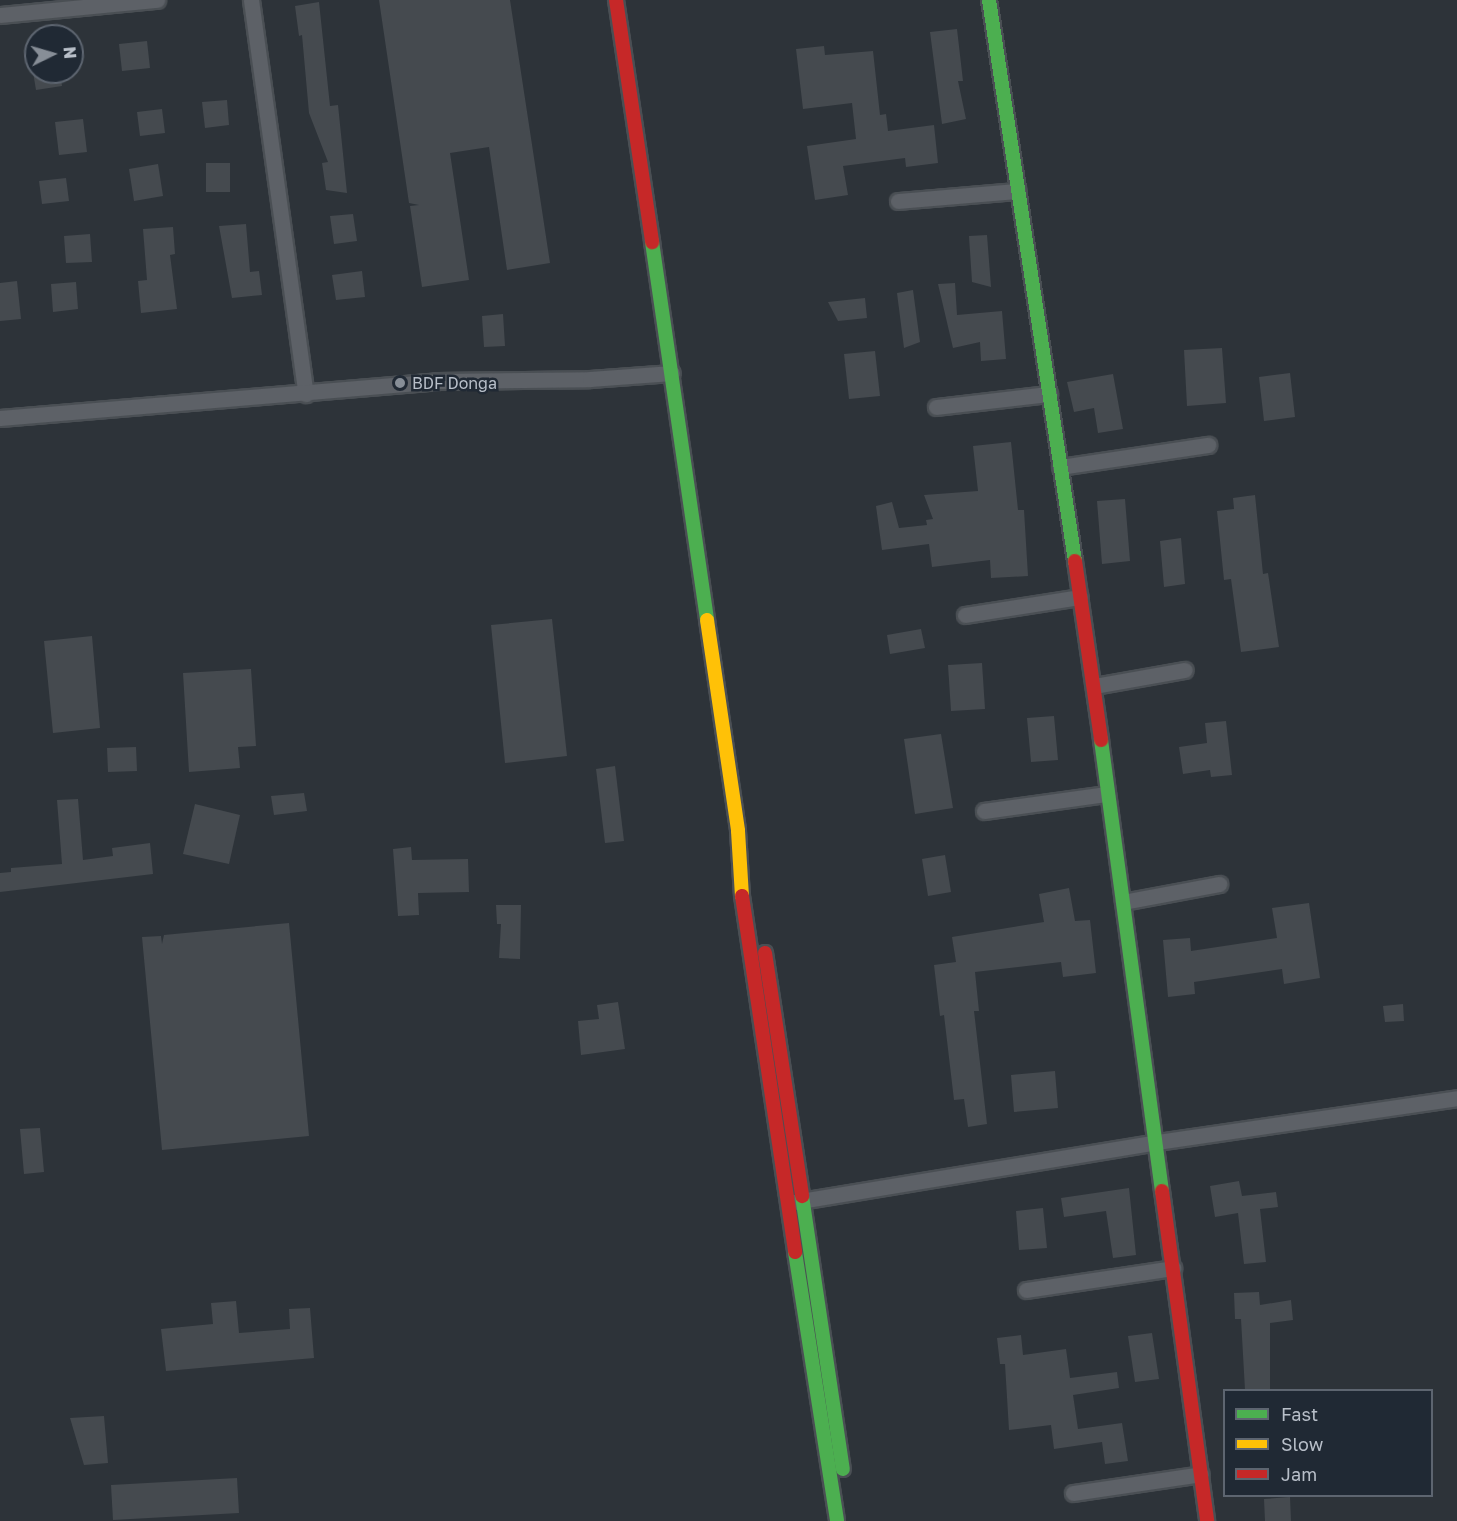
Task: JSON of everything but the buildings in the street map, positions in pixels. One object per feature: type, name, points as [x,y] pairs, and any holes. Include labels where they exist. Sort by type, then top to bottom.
[{"type":"main road","points":[[616,0],[738,831],[742,899],[786,1203],[837,1521]]},
{"type":"main road","points":[[989,0],[1094,686],[1207,1521]]},
{"type":"main road","points":[[738,831],[755,892],[851,1521]]},
{"type":"street","points":[[0,15],[157,0]]},
{"type":"street","points":[[251,0],[306,394]]},
{"type":"street","points":[[898,201],[1018,191]]},
{"type":"street","points":[[0,418],[306,394],[436,381],[590,379],[672,373]]},
{"type":"street","points":[[936,407],[1049,394]]},
{"type":"street","points":[[1060,467],[1208,445]]},
{"type":"street","points":[[965,615],[1080,597]]},
{"type":"street","points":[[1094,686],[1185,669]]},
{"type":"street","points":[[984,811],[1107,794]]},
{"type":"street","points":[[1123,902],[1218,884]]},
{"type":"street","points":[[786,1203],[1157,1142],[1457,1098]]},
{"type":"street","points":[[1026,1290],[1173,1268]]},
{"type":"street","points":[[1073,1493],[1201,1474]]},
{"type":"traffic: fast","points":[[989,0],[1075,561]]},
{"type":"traffic: fast","points":[[652,242],[707,620]]},
{"type":"traffic: fast","points":[[1101,740],[1162,1191]]},
{"type":"traffic: fast","points":[[802,1196],[843,1469]]},
{"type":"traffic: fast","points":[[795,1252],[837,1521]]},
{"type":"traffic: slow","points":[[707,620],[738,831],[742,896]]},
{"type":"traffic: jam","points":[[616,0],[652,242]]},
{"type":"traffic: jam","points":[[1075,561],[1101,740]]},
{"type":"traffic: jam","points":[[742,896],[795,1252]]},
{"type":"traffic: jam","points":[[765,953],[802,1196]]},
{"type":"traffic: jam","points":[[1162,1191],[1207,1521]]},
{"type":"place","name":"BDF Donga","points":[[400,383]]}]
